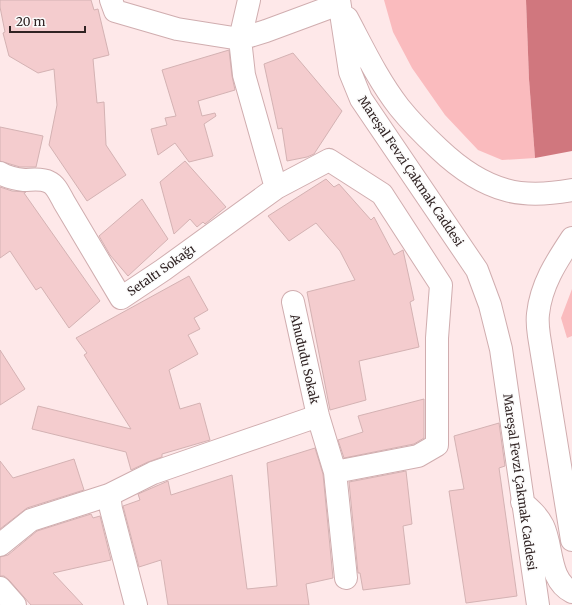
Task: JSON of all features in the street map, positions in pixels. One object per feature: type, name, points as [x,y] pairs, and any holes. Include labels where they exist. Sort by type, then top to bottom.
[{"type":"street","points":[[249,0],[240,39],[244,74],[276,188],[329,160],[382,194],[441,286],[437,338],[438,445],[418,456],[335,472]]},
{"type":"street","points":[[113,5],[177,29],[240,39],[266,31],[339,2],[371,62],[399,106],[423,134],[471,176],[490,185],[506,190],[533,194],[572,190]]},
{"type":"street","name":"Mareşal Fevzi Çakmak Caddesi","points":[[339,2],[350,72],[360,99],[477,270],[490,305],[501,349],[538,605]]},
{"type":"street","name":"Setaltı Sokağı","points":[[0,173],[7,177],[23,180],[40,179],[50,182],[64,202],[121,298],[164,270],[276,188]]},
{"type":"street","points":[[572,238],[551,271],[544,286],[538,315],[539,336],[572,540]]},
{"type":"street","name":"Ahududu Sokak","points":[[293,302],[318,416],[335,472],[346,578]]},
{"type":"street","points":[[0,545],[31,520],[109,495],[153,473],[318,416]]},
{"type":"street","points":[[109,495],[111,509],[136,605]]},
{"type":"street","points":[[522,502],[534,513],[542,526],[559,582],[567,590],[572,592]]},
{"type":"street","points":[[0,588],[15,605]]},
{"type":"shaded area","points":[[384,0],[526,0],[529,79],[535,158],[502,160],[478,150],[445,115],[412,68],[393,32]]},
{"type":"shaded area","points":[[526,0],[572,0],[572,151],[535,158],[529,79]]},
{"type":"shaded area","points":[[572,289],[572,336],[567,338],[561,318]]},
{"type":"building","points":[[0,0],[91,0],[94,10],[98,9],[109,55],[93,59],[97,103],[104,102],[106,145],[126,175],[87,201],[49,145],[57,105],[54,69],[38,73],[9,56],[3,33],[5,32]]},
{"type":"building","points":[[229,50],[235,90],[198,101],[202,116],[215,113],[216,116],[204,124],[213,156],[189,162],[175,143],[158,155],[151,129],[167,125],[165,118],[176,116],[162,70]]},
{"type":"building","points":[[293,53],[342,111],[314,154],[287,161],[282,128],[278,129],[264,64]]},
{"type":"building","points":[[0,127],[43,136],[36,167],[20,167],[0,161]]},
{"type":"building","points":[[185,161],[226,207],[205,224],[203,222],[197,227],[190,219],[174,234],[160,182]]},
{"type":"building","points":[[326,179],[334,187],[339,184],[371,220],[374,217],[394,255],[403,250],[414,300],[410,302],[419,347],[359,361],[366,400],[330,410],[307,292],[355,280],[340,251],[316,223],[289,241],[268,216]]},
{"type":"building","points":[[0,187],[12,191],[26,192],[24,193],[100,301],[69,328],[41,287],[36,290],[10,251],[0,258]]},
{"type":"building","points":[[142,199],[168,239],[128,276],[110,255],[99,236]]},
{"type":"building","points":[[189,276],[208,310],[194,318],[200,329],[188,335],[198,354],[169,370],[180,409],[200,403],[210,440],[162,454],[162,457],[131,470],[126,452],[32,429],[38,406],[131,429],[84,355],[87,353],[76,338]]},
{"type":"building","points":[[0,350],[25,389],[0,405]]},
{"type":"building","points":[[424,399],[424,438],[414,444],[344,458],[338,440],[363,432],[358,416]]},
{"type":"building","points":[[499,423],[505,466],[499,468],[517,596],[466,603],[449,491],[464,489],[454,436]]},
{"type":"building","points":[[315,448],[323,474],[333,578],[306,584],[309,605],[168,605],[161,560],[139,567],[123,506],[140,500],[138,494],[168,481],[171,495],[232,475],[247,589],[277,586],[267,463]]},
{"type":"building","points":[[74,459],[84,490],[27,508],[0,529],[0,461],[13,478]]},
{"type":"building","points":[[406,471],[412,524],[403,526],[410,584],[363,590],[360,573],[358,573],[349,482]]},
{"type":"building","points":[[91,514],[93,518],[100,516],[111,560],[53,573],[83,605],[31,605],[9,580],[4,576],[0,576],[0,557],[8,555],[37,531]]}]
